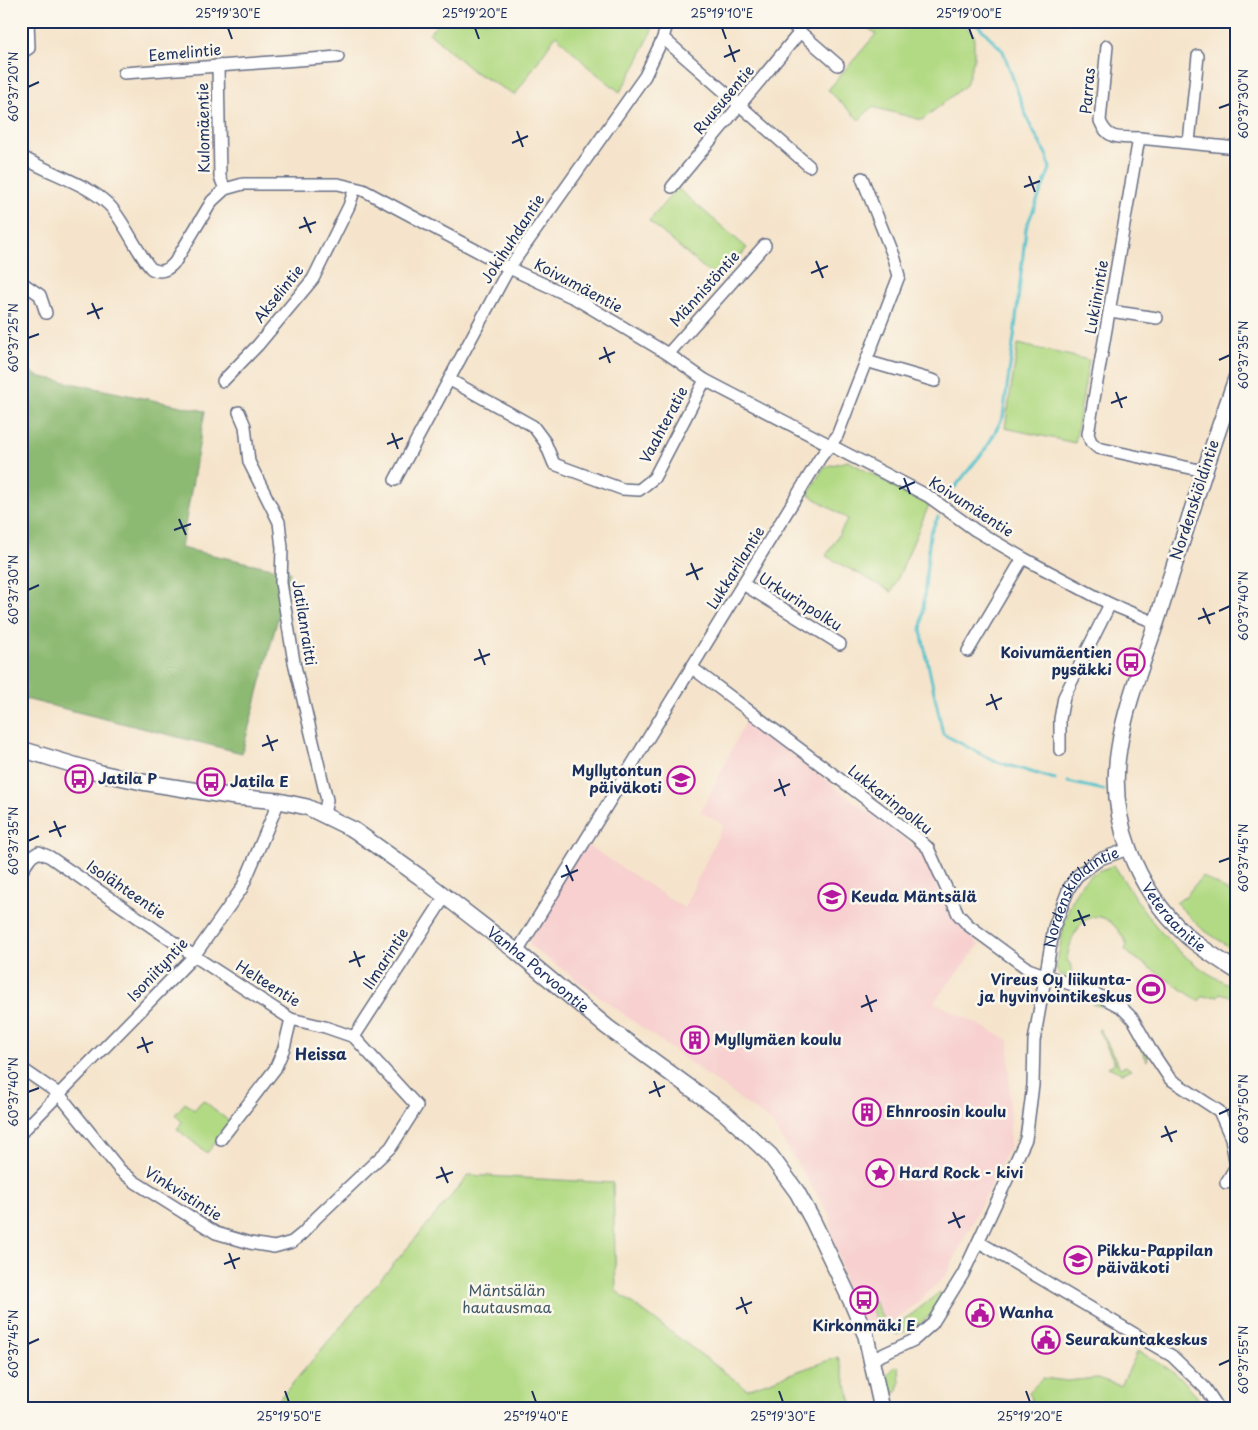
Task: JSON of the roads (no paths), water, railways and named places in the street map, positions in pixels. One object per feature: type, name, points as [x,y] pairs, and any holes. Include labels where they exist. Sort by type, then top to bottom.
[{"type":"main road","name":"Nordenskiöldintie","points":[[1128,849],[1121,823],[1116,764],[1132,694],[1204,471],[1237,376]]},
{"type":"main road","name":"Vanha Porvoontie","points":[[21,749],[101,773],[142,782],[234,797],[280,801],[324,814],[354,830],[420,877],[444,898],[517,952],[607,1027],[726,1114],[770,1155],[797,1192],[852,1303],[866,1336],[882,1409]]},
{"type":"main road","name":"Veteraanitie","points":[[1128,849],[1137,871],[1161,909],[1188,937],[1237,971]]},
{"type":"street","points":[[21,53],[29,48],[28,21]]},
{"type":"street","name":"Jokihuhdantie","points":[[395,480],[509,268],[644,76],[663,38],[668,21]]},
{"type":"street","points":[[789,21],[838,65]]},
{"type":"street","name":"Ruususentie","points":[[672,188],[800,32]]},
{"type":"street","points":[[663,38],[741,104],[809,166]]},
{"type":"street","name":"Parras","points":[[1107,46],[1100,121],[1104,132],[1112,136],[1138,138]]},
{"type":"street","name":"Eemelintie","points":[[124,73],[338,56]]},
{"type":"street","points":[[1189,142],[1198,56]]},
{"type":"street","name":"Kulomäentie","points":[[218,65],[220,177],[225,189]]},
{"type":"street","points":[[1138,138],[1237,148]]},
{"type":"street","name":"Lukiinintie","points":[[1138,138],[1088,434],[1091,442],[1098,448],[1204,471]]},
{"type":"street","points":[[21,156],[100,196],[112,207],[122,221],[150,267],[158,271],[169,269],[175,262],[212,201],[225,189]]},
{"type":"street","name":"Lukkarilantie","points":[[517,952],[820,458],[831,444],[899,276],[894,258],[862,178]]},
{"type":"street","name":"Koivumäentie","points":[[225,189],[243,184],[338,184],[355,188],[509,268],[576,299],[668,354],[705,380],[928,496],[975,530],[1024,558],[1110,604],[1156,623]]},
{"type":"street","name":"Akselintie","points":[[223,381],[258,344],[313,279],[349,206],[355,188]]},
{"type":"street","name":"Männistöntie","points":[[668,354],[765,245]]},
{"type":"street","points":[[21,282],[40,296],[46,313]]},
{"type":"street","points":[[1110,311],[1156,318]]},
{"type":"street","points":[[866,361],[935,381]]},
{"type":"street","name":"Vaahteratie","points":[[450,380],[533,426],[545,442],[554,464],[622,489],[639,490],[654,478],[705,380]]},
{"type":"street","name":"Jatilanraitti","points":[[239,412],[245,426],[249,462],[279,522],[282,548],[281,583],[294,662],[327,800],[324,814]]},
{"type":"street","points":[[968,651],[1024,558]]},
{"type":"street","name":"Urkurinpolku","points":[[744,584],[840,644]]},
{"type":"street","points":[[1060,750],[1060,719],[1064,696],[1110,604]]},
{"type":"street","name":"Lukkarinpolku","points":[[691,667],[916,836],[928,848],[958,914],[968,925],[1014,959],[1044,975],[1092,992],[1128,1012],[1170,1079],[1219,1111],[1231,1138],[1236,1166],[1226,1182]]},
{"type":"street","name":"Isoniityntie","points":[[21,1133],[194,956],[242,888],[280,801]]},
{"type":"street","name":"Nordenskiöldintie","points":[[871,1360],[914,1340],[932,1324],[949,1299],[979,1242],[1026,1139],[1032,1085],[1034,1041],[1044,975],[1054,927],[1069,888],[1089,866],[1128,849]]},
{"type":"street","name":"Isolähteentie","points":[[21,872],[31,857],[39,852],[50,857],[194,956]]},
{"type":"street","name":"Ilmarintie","points":[[354,1037],[444,898]]},
{"type":"street","name":"Helteentie","points":[[194,956],[291,1018],[354,1037]]},
{"type":"street","points":[[221,1139],[275,1069],[284,1048],[291,1018]]},
{"type":"street","name":"Vinkvistintie","points":[[21,1068],[59,1094],[120,1170],[135,1182],[216,1233],[250,1243],[274,1247],[292,1242],[303,1234],[316,1218],[391,1147],[417,1106],[354,1037]]},
{"type":"street","points":[[979,1242],[1172,1356],[1205,1388],[1219,1409]]},
{"type":"waterway","points":[[955,487],[987,447],[1003,417],[1026,228],[1050,169],[1047,156],[1029,123],[1003,51],[974,21]]},
{"type":"waterway","points":[[938,517],[930,534],[921,631],[943,734],[994,761],[1055,779]]},
{"type":"waterway","points":[[1068,782],[1104,790]]},
{"type":"place","name":"Koivumäentien pysäkki","points":[[1131,662]]},
{"type":"place","name":"Jatila P","points":[[79,779]]},
{"type":"place","name":"Myllytontun päiväkoti","points":[[681,780]]},
{"type":"place","name":"Jatila E","points":[[211,782]]},
{"type":"place","name":"Keuda Mäntsälä","points":[[832,897]]},
{"type":"place","name":"Vireus Oy liikunta- ja hyvinvointikeskus","points":[[1151,989]]},
{"type":"place","name":"Myllymäen koulu","points":[[695,1040]]},
{"type":"place","name":"Ehnroosin koulu","points":[[867,1112]]},
{"type":"place","name":"Hard Rock - kivi","points":[[880,1173]]},
{"type":"place","name":"Pikku-Pappilan päiväkoti","points":[[1078,1260]]},
{"type":"place","name":"Kirkonmäki E","points":[[864,1300]]},
{"type":"place","name":"Wanha","points":[[980,1313]]},
{"type":"place","name":"Seurakuntakeskus","points":[[1046,1340]]},
{"type":"district","name":"Heissa","points":[[321,1054]]},
{"type":"park label","name":"Mäntsälän hautausmaa","points":[[507,1300]]}]
